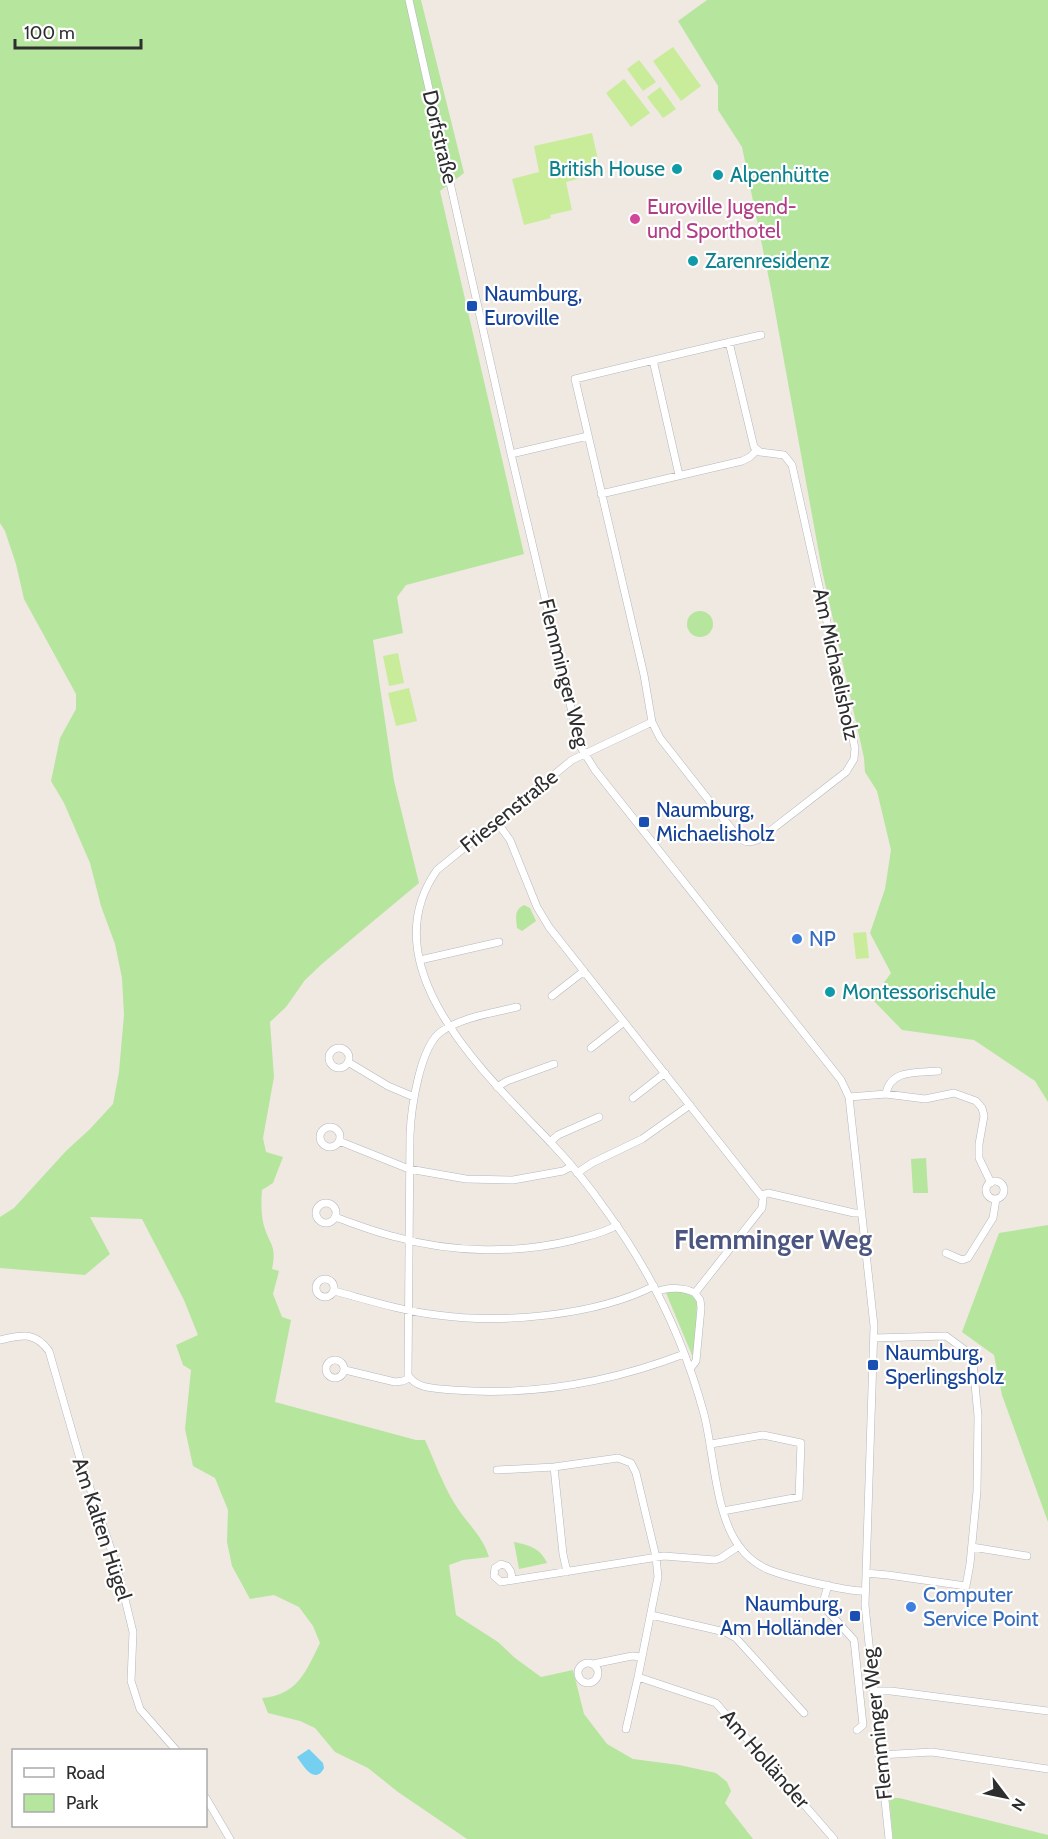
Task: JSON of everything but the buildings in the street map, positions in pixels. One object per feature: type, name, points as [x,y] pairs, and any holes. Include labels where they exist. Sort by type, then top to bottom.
[{"type":"street","name":"Dorfstraße","points":[[409,0],[471,274]]},
{"type":"street","name":"Flemminger Weg","points":[[471,274],[575,731],[584,754],[841,1080],[849,1097],[874,1338],[865,1591],[879,1755],[889,1839]]},
{"type":"street","name":"Am Michaelisholz","points":[[756,451],[781,454],[792,465],[854,736],[854,759],[841,775],[761,838],[748,843],[742,841],[730,828],[667,747],[652,722],[646,685],[575,379],[761,335]]},
{"type":"street","points":[[601,494],[742,461],[756,451],[729,342]]},
{"type":"street","points":[[653,360],[679,475]]},
{"type":"street","points":[[511,454],[588,436]]},
{"type":"street","points":[[584,754],[652,722]]},
{"type":"street","name":"Friesenstraße","points":[[420,960],[416,936],[417,914],[424,891],[437,870],[564,766],[584,754]]},
{"type":"street","points":[[496,821],[510,840],[543,919],[762,1195],[764,1202],[762,1208],[695,1293]]},
{"type":"street","points":[[500,942],[420,960],[432,993],[451,1027],[497,1087],[578,1173],[639,1259],[655,1289],[690,1369],[711,1444],[723,1511],[739,1546],[753,1560],[768,1569],[850,1590],[865,1591]]},
{"type":"street","points":[[552,996],[584,971]]},
{"type":"street","points":[[517,1007],[451,1027],[435,1037],[423,1064],[414,1097],[411,1121],[406,1367],[409,1378],[420,1386],[443,1389],[494,1392],[544,1389],[613,1376],[684,1354]]},
{"type":"street","points":[[591,1048],[624,1022]]},
{"type":"street","points":[[348,1062],[388,1086],[414,1097]]},
{"type":"street","points":[[497,1087],[507,1081],[554,1064]]},
{"type":"street","points":[[886,1094],[889,1083],[898,1075],[938,1071]]},
{"type":"street","points":[[633,1098],[664,1073]]},
{"type":"street","points":[[849,1097],[886,1094],[924,1099],[954,1093],[976,1101],[982,1108],[984,1116],[979,1158],[990,1183]]},
{"type":"street","points":[[578,1173],[592,1163],[642,1139],[690,1105]]},
{"type":"street","points":[[550,1142],[558,1135],[599,1117]]},
{"type":"street","points":[[339,1141],[409,1169],[466,1179],[496,1180],[546,1175],[572,1166]]},
{"type":"street","points":[[946,1253],[962,1260],[968,1258],[993,1218],[996,1199],[1003,1194],[1003,1188],[998,1182],[990,1183],[986,1188],[987,1194],[996,1199]]},
{"type":"street","points":[[762,1195],[774,1194],[862,1213]]},
{"type":"street","points":[[335,1217],[408,1240],[459,1248],[515,1249],[565,1242],[609,1230],[617,1225]]},
{"type":"street","points":[[334,1291],[407,1310],[463,1317],[529,1317],[588,1308],[655,1289],[680,1289],[695,1293],[700,1300],[701,1308],[696,1361],[690,1369]]},
{"type":"street","name":"Am Kalten Hügel","points":[[0,1340],[27,1336],[43,1342],[49,1351],[80,1459],[122,1587],[133,1632],[131,1682],[140,1709],[175,1749]]},
{"type":"street","points":[[866,1573],[966,1586],[977,1491],[979,1430],[974,1371],[965,1350],[946,1336],[874,1338]]},
{"type":"street","points":[[345,1370],[395,1382],[403,1382],[409,1378]]},
{"type":"street","points":[[711,1444],[763,1434],[801,1443],[799,1497],[723,1511]]},
{"type":"street","points":[[497,1470],[554,1467],[618,1458],[631,1462],[636,1473],[656,1557],[657,1577],[626,1729]]},
{"type":"street","points":[[554,1467],[567,1572]]},
{"type":"street","points":[[512,1580],[656,1557],[673,1556],[715,1560],[739,1546]]},
{"type":"street","points":[[972,1547],[1027,1556]]},
{"type":"street","points":[[828,1585],[824,1599],[825,1608],[854,1640],[863,1725],[857,1730]]},
{"type":"street","points":[[651,1615],[730,1634],[741,1643],[804,1713]]},
{"type":"street","points":[[593,1664],[632,1656],[642,1657]]},
{"type":"street","name":"Am Holländer","points":[[638,1677],[711,1700],[721,1707],[834,1839]]},
{"type":"street","points":[[873,1692],[891,1691],[1048,1711]]},
{"type":"street","points":[[879,1755],[932,1752],[1048,1769]]},
{"type":"street","points":[[207,1800],[230,1839]]},
{"type":"green space","points":[[0,0],[421,0],[464,173],[440,191],[524,554],[406,585],[397,597],[403,633],[373,640],[394,781],[419,883],[323,963],[305,980],[286,1007],[270,1022],[274,1077],[263,1138],[266,1152],[283,1157],[273,1183],[262,1190],[261,1204],[264,1226],[273,1250],[272,1269],[279,1271],[273,1294],[282,1317],[291,1320],[275,1402],[416,1440],[425,1440],[449,1494],[482,1541],[489,1557],[463,1560],[449,1565],[456,1615],[498,1642],[541,1677],[573,1670],[584,1714],[607,1744],[633,1759],[716,1773],[727,1782],[731,1791],[725,1803],[753,1839],[467,1839],[398,1792],[368,1768],[335,1752],[315,1728],[300,1721],[268,1713],[262,1698],[274,1696],[292,1687],[305,1672],[320,1643],[313,1626],[299,1607],[274,1595],[250,1599],[232,1566],[227,1542],[228,1510],[215,1478],[193,1466],[185,1429],[191,1370],[183,1365],[176,1345],[198,1335],[184,1300],[142,1219],[90,1217],[110,1254],[85,1275],[0,1268],[0,1217],[14,1208],[113,1104],[119,1072],[124,1015],[122,978],[115,944],[101,906],[90,863],[64,803],[51,781],[60,738],[76,709],[76,694],[24,599],[16,564],[0,523]]},
{"type":"green space","points":[[707,0],[1048,0],[1048,1102],[1035,1081],[974,1040],[902,1030],[872,999],[891,973],[870,933],[885,889],[891,850],[877,791],[865,772],[864,758],[822,570],[771,289],[742,147],[718,110],[718,86],[678,21]]},
{"type":"green space","points":[[673,47],[701,86],[681,101],[653,61]]},
{"type":"green space","points":[[639,60],[656,82],[643,91],[627,69]]},
{"type":"green space","points":[[624,79],[650,113],[631,127],[606,93]]},
{"type":"green space","points":[[660,87],[676,109],[663,118],[647,97]]},
{"type":"green space","points":[[592,133],[601,173],[566,182],[572,210],[524,225],[512,179],[539,172],[534,146]]},
{"type":"green space","points":[[700,611],[709,615],[713,624],[709,633],[700,637],[691,633],[687,624],[691,615]]},
{"type":"green space","points":[[398,653],[404,683],[389,686],[383,656]]},
{"type":"green space","points":[[409,688],[417,721],[396,726],[388,693]]},
{"type":"green space","points":[[524,905],[530,908],[536,921],[522,931],[517,928],[516,917],[519,909]]},
{"type":"green space","points":[[866,932],[869,958],[856,959],[853,933]]},
{"type":"green space","points":[[926,1158],[928,1193],[913,1193],[911,1159]]},
{"type":"green space","points":[[1048,1225],[1048,1522],[1002,1395],[994,1355],[962,1332],[999,1233]]},
{"type":"green space","points":[[671,1291],[689,1294],[697,1301],[695,1355],[692,1355],[666,1293]]},
{"type":"green space","points":[[514,1542],[534,1548],[547,1563],[519,1569]]},
{"type":"green space","points":[[889,1798],[899,1798],[1048,1835],[1048,1839],[893,1839]]},
{"type":"water","points":[[309,1749],[323,1763],[324,1768],[317,1775],[310,1773],[297,1757]]},
{"type":"place","name":"British House","points":[[677,169]]},
{"type":"place","name":"Alpenhütte","points":[[718,175]]},
{"type":"place","name":"Euroville Jugend- und Sporthotel","points":[[635,219]]},
{"type":"place","name":"Zarenresidenz","points":[[693,261]]},
{"type":"place","name":"Naumburg, Euroville","points":[[472,306]]},
{"type":"place","name":"Naumburg, Michaelisholz","points":[[644,822]]},
{"type":"place","name":"NP","points":[[797,939]]},
{"type":"place","name":"Montessorischule","points":[[830,992]]},
{"type":"place","name":"Naumburg, Sperlingsholz","points":[[873,1365]]},
{"type":"place","name":"Computer Service Point","points":[[911,1607]]},
{"type":"place","name":"Naumburg, Am Holländer","points":[[855,1616]]},
{"type":"district","name":"Flemminger Weg","points":[[773,1240]]}]
